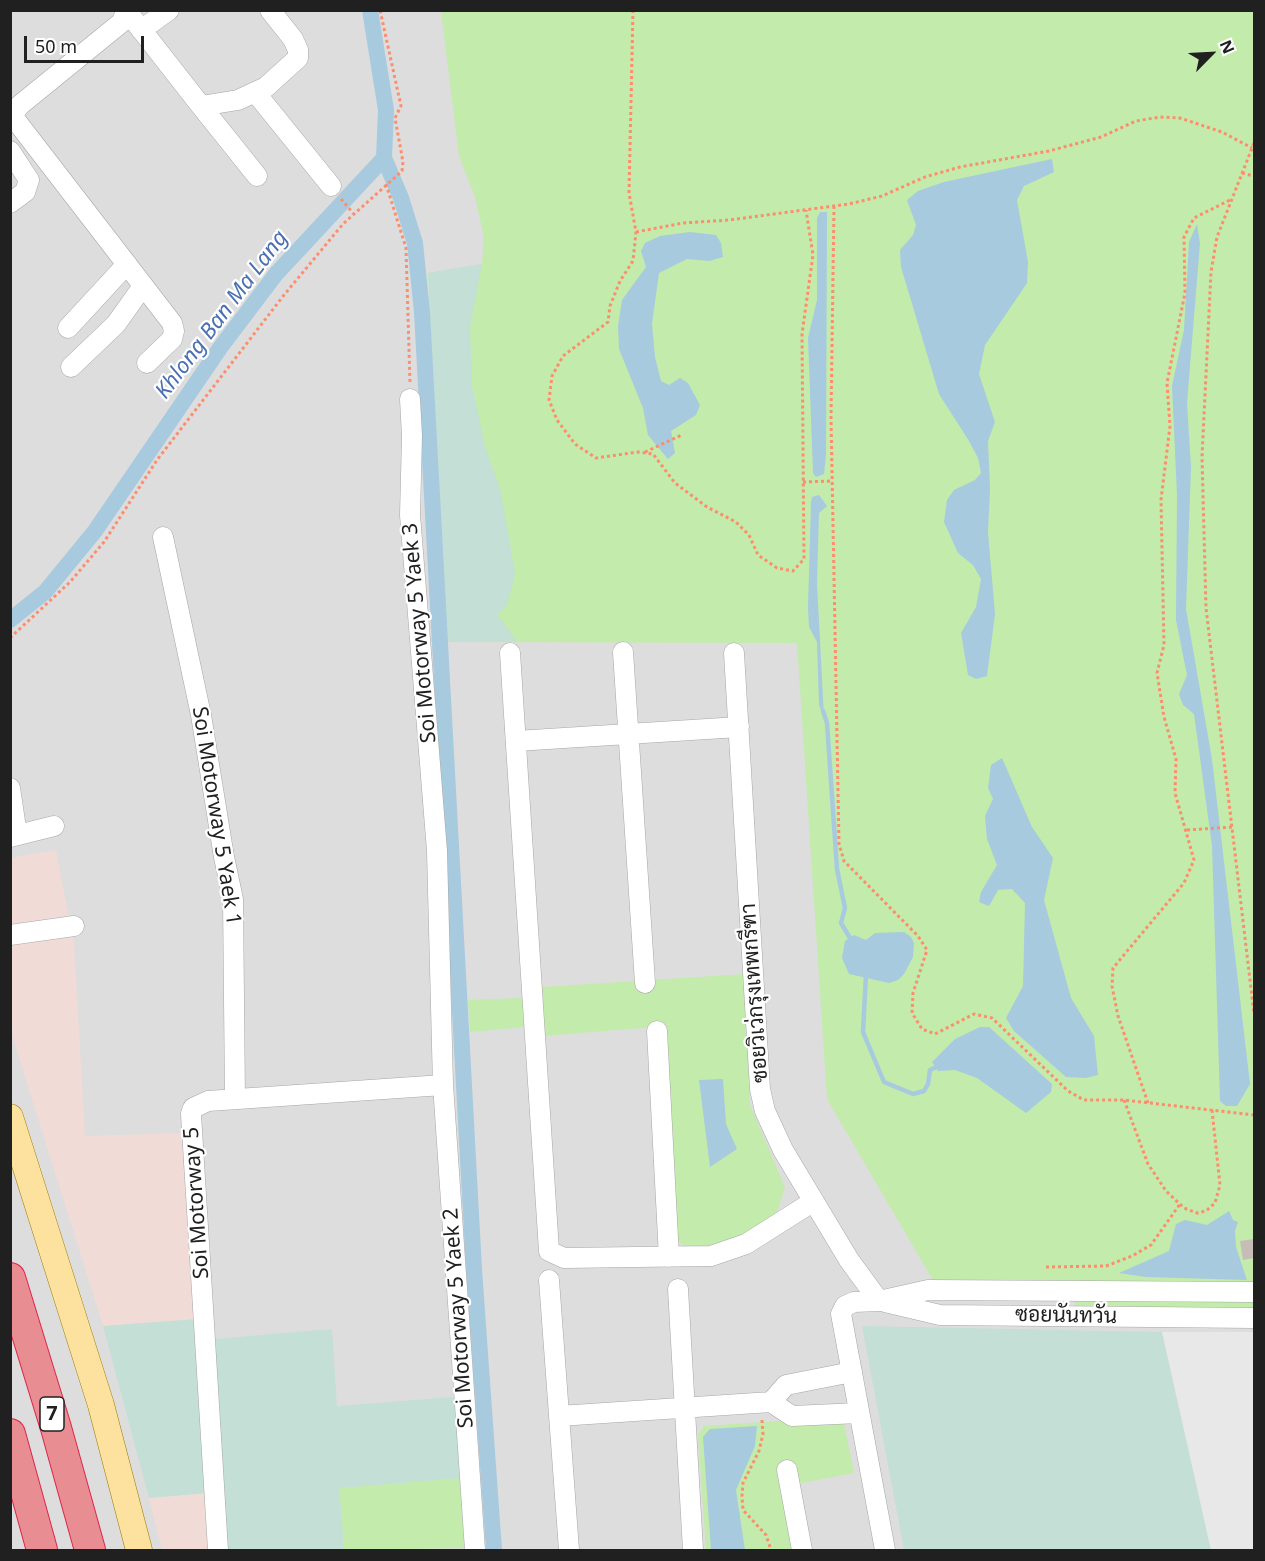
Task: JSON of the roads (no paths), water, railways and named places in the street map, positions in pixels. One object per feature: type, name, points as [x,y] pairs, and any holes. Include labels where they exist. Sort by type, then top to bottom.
[{"type":"highway","name":"7","points":[[10,1278],[56,1428],[90,1551]]},
{"type":"highway","name":"7","points":[[10,1434],[42,1551]]},
{"type":"main road","points":[[10,1117],[101,1405],[139,1551]]},
{"type":"street","points":[[141,30],[170,10]]},
{"type":"street","points":[[201,106],[238,100],[255,92],[274,81],[298,58],[298,50],[293,39],[270,10]]},
{"type":"street","points":[[126,11],[257,176]]},
{"type":"street","points":[[126,11],[122,22],[117,27],[20,105],[15,111],[14,118],[127,264],[174,331],[172,339],[147,363]]},
{"type":"street","points":[[255,92],[333,188]]},
{"type":"street","points":[[10,151],[29,180],[25,192],[10,203]]},
{"type":"street","points":[[68,328],[127,264]]},
{"type":"street","points":[[71,367],[116,324],[143,286]]},
{"type":"street","name":"Soi Motorway 5 Yaek 3","points":[[410,399],[412,436],[410,515],[437,852],[442,1085]]},
{"type":"street","name":"Soi Motorway 5 Yaek 1","points":[[163,537],[201,715],[233,899],[235,1099]]},
{"type":"street","points":[[623,652],[645,983]]},
{"type":"street","points":[[510,653],[549,1251],[564,1258],[711,1256],[746,1244],[813,1200]]},
{"type":"street","name":"ซอยวิเว่กรุงเทพกรีฑา","points":[[734,654],[760,1089],[765,1111],[783,1150],[849,1260],[879,1301]]},
{"type":"street","points":[[516,741],[739,727]]},
{"type":"street","points":[[10,788],[14,836],[54,826]]},
{"type":"street","points":[[10,935],[74,926]]},
{"type":"street","points":[[657,1031],[669,1257]]},
{"type":"street","name":"Soi Motorway 5","points":[[219,1551],[191,1114],[201,1102],[442,1085]]},
{"type":"street","name":"Soi Motorway 5 Yaek 2","points":[[442,1085],[475,1551]]},
{"type":"street","points":[[549,1280],[569,1551]]},
{"type":"street","points":[[678,1289],[693,1551]]},
{"type":"street","name":"ซอยนันทวัน","points":[[885,1551],[841,1314],[845,1306],[854,1302],[879,1301],[928,1290],[1254,1292]]},
{"type":"street","points":[[1027,1315],[1028,1291]]},
{"type":"street","name":"ซอยนันทวัน","points":[[879,1301],[940,1315],[1254,1318]]},
{"type":"street","points":[[766,1403],[786,1385],[852,1372]]},
{"type":"street","points":[[559,1416],[766,1403],[792,1416],[859,1413]]},
{"type":"street","points":[[787,1470],[802,1551]]},
{"type":"waterway","name":"Khlong Ban Ma Lang","points":[[10,620],[45,592],[95,531],[220,348],[276,274],[384,158],[386,110],[370,10]]},
{"type":"waterway","points":[[384,158],[401,198],[415,243],[422,312],[474,1269],[494,1550]]},
{"type":"waterway","points":[[823,711],[827,723],[837,869],[845,908],[841,923],[853,943]]},
{"type":"waterway","points":[[866,974],[863,1032],[884,1082],[913,1094],[924,1091],[928,1084],[930,1070],[941,1065]]}]
